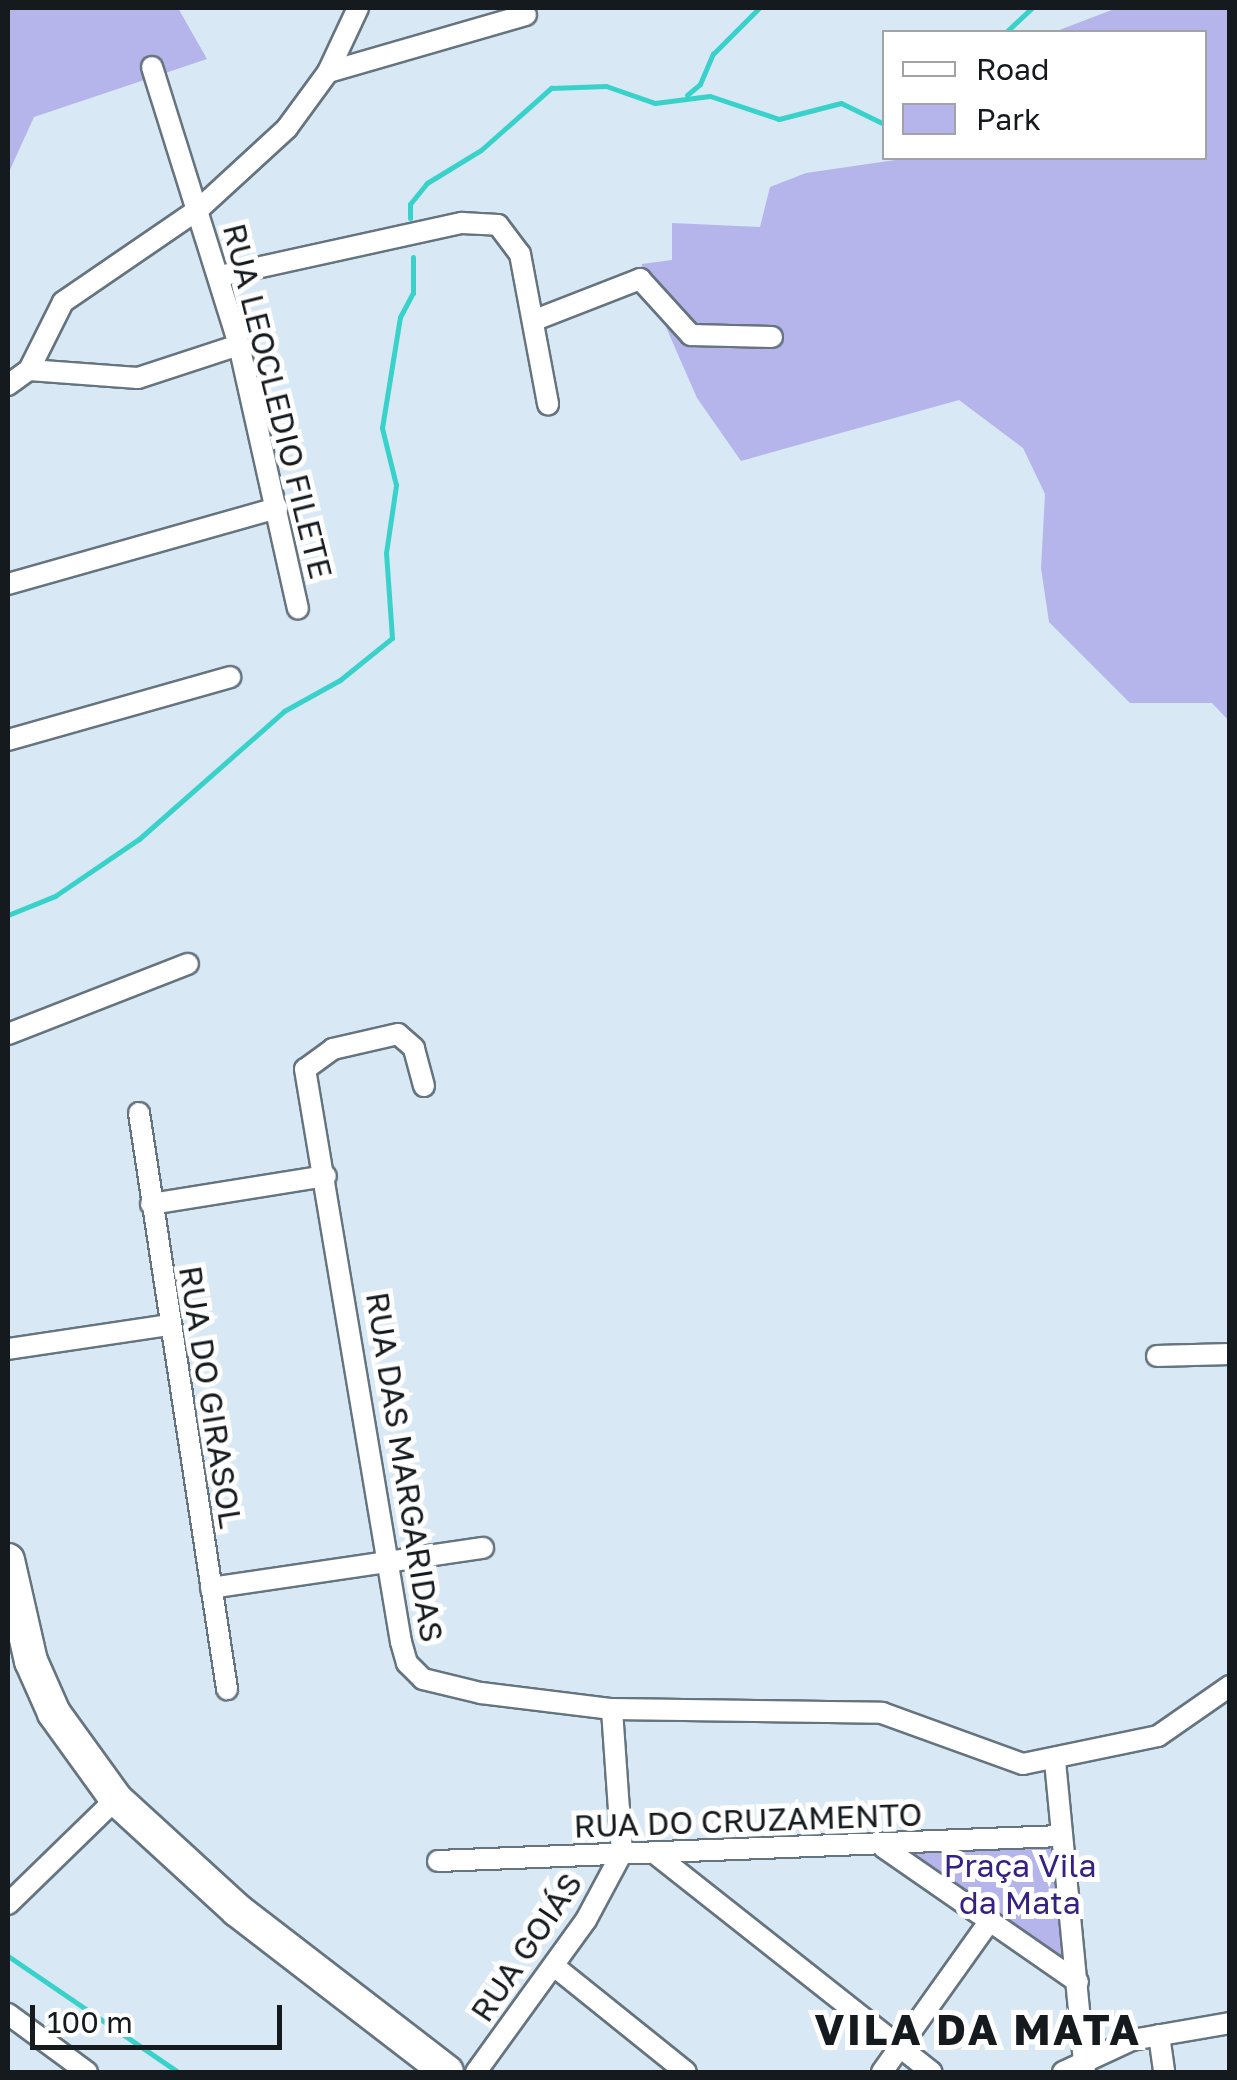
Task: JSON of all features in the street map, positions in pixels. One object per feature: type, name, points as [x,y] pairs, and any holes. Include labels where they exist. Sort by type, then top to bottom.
[{"type":"main road","points":[[8,1560],[30,1661],[54,1714],[116,1799],[237,1910],[447,2072]]},
{"type":"street","name":"RUA LEOCLEDIO FILETE","points":[[198,209],[288,128],[328,72],[358,8]]},
{"type":"street","points":[[328,72],[526,15]]},
{"type":"street","name":"RUA LEOCLEDIO FILETE","points":[[152,67],[239,345],[298,608]]},
{"type":"street","points":[[8,385],[29,370],[63,302],[198,209]]},
{"type":"street","points":[[220,276],[477,221],[506,232],[524,270],[548,404]]},
{"type":"street","points":[[535,320],[640,278],[691,335],[772,337]]},
{"type":"street","points":[[29,370],[138,378],[239,345]]},
{"type":"street","points":[[8,584],[277,508]]},
{"type":"street","points":[[8,740],[230,678]]},
{"type":"street","points":[[8,1034],[188,964]]},
{"type":"street","name":"RUA DAS MARGARIDAS","points":[[424,1086],[414,1048],[398,1034],[313,1058],[305,1069],[390,1562],[400,1642],[407,1663],[424,1678],[480,1693],[612,1709],[882,1713],[994,1757],[1055,1761],[1158,1736],[1230,1686]]},
{"type":"street","name":"RUA DO GIRASOL","points":[[139,1113],[168,1325],[227,1689]]},
{"type":"street","points":[[151,1204],[326,1176]]},
{"type":"street","points":[[8,1349],[168,1325]]},
{"type":"street","points":[[1156,1356],[1230,1354]]},
{"type":"street","points":[[211,1588],[483,1548]]},
{"type":"street","points":[[612,1709],[622,1853]]},
{"type":"street","points":[[1055,1761],[1084,2068]]},
{"type":"street","points":[[8,1904],[116,1799]]},
{"type":"street","name":"RUA DO CRUZAMENTO","points":[[438,1862],[1060,1836]]},
{"type":"street","points":[[883,1846],[1078,1982]]},
{"type":"street","points":[[653,1852],[932,2072]]},
{"type":"street","name":"RUA GOIÁS","points":[[476,2072],[554,1966],[622,1853]]},
{"type":"street","points":[[882,2072],[989,1922]]},
{"type":"street","points":[[554,1966],[686,2072]]},
{"type":"street","points":[[8,2014],[87,2072]]},
{"type":"street","points":[[1064,2072],[1084,2068],[1117,2045],[1230,2023]]},
{"type":"street","points":[[1159,2035],[1164,2072]]},
{"type":"green space","points":[[8,8],[178,8],[207,59],[34,117],[8,174]]},
{"type":"green space","points":[[1117,8],[1229,8],[1229,721],[1212,703],[1130,703],[1049,622],[1041,568],[1045,494],[1023,448],[959,400],[741,461],[697,398],[641,270],[642,264],[672,260],[672,223],[760,227],[770,187],[806,173],[895,160],[1207,160],[1207,30],[1059,30]]},
{"type":"green space","name":"Praça Vila da Mata","points":[[1055,1842],[1070,1965],[906,1851]]},
{"type":"waterway","points":[[687,95],[700,84],[713,54],[759,8]]},
{"type":"waterway","points":[[1008,30],[1032,8]]},
{"type":"waterway","points":[[410,218],[410,204],[427,183],[481,150],[551,88],[606,86],[655,103],[710,96],[779,119],[841,103],[882,123]]},
{"type":"waterway","points":[[8,915],[55,896],[139,839],[284,711],[340,680],[392,638],[386,553],[396,485],[382,428],[400,317],[413,293],[413,257]]},
{"type":"waterway","points":[[8,1956],[178,2072]]},
{"type":"district","name":"VILA DA MATA","points":[[978,2029]]}]
